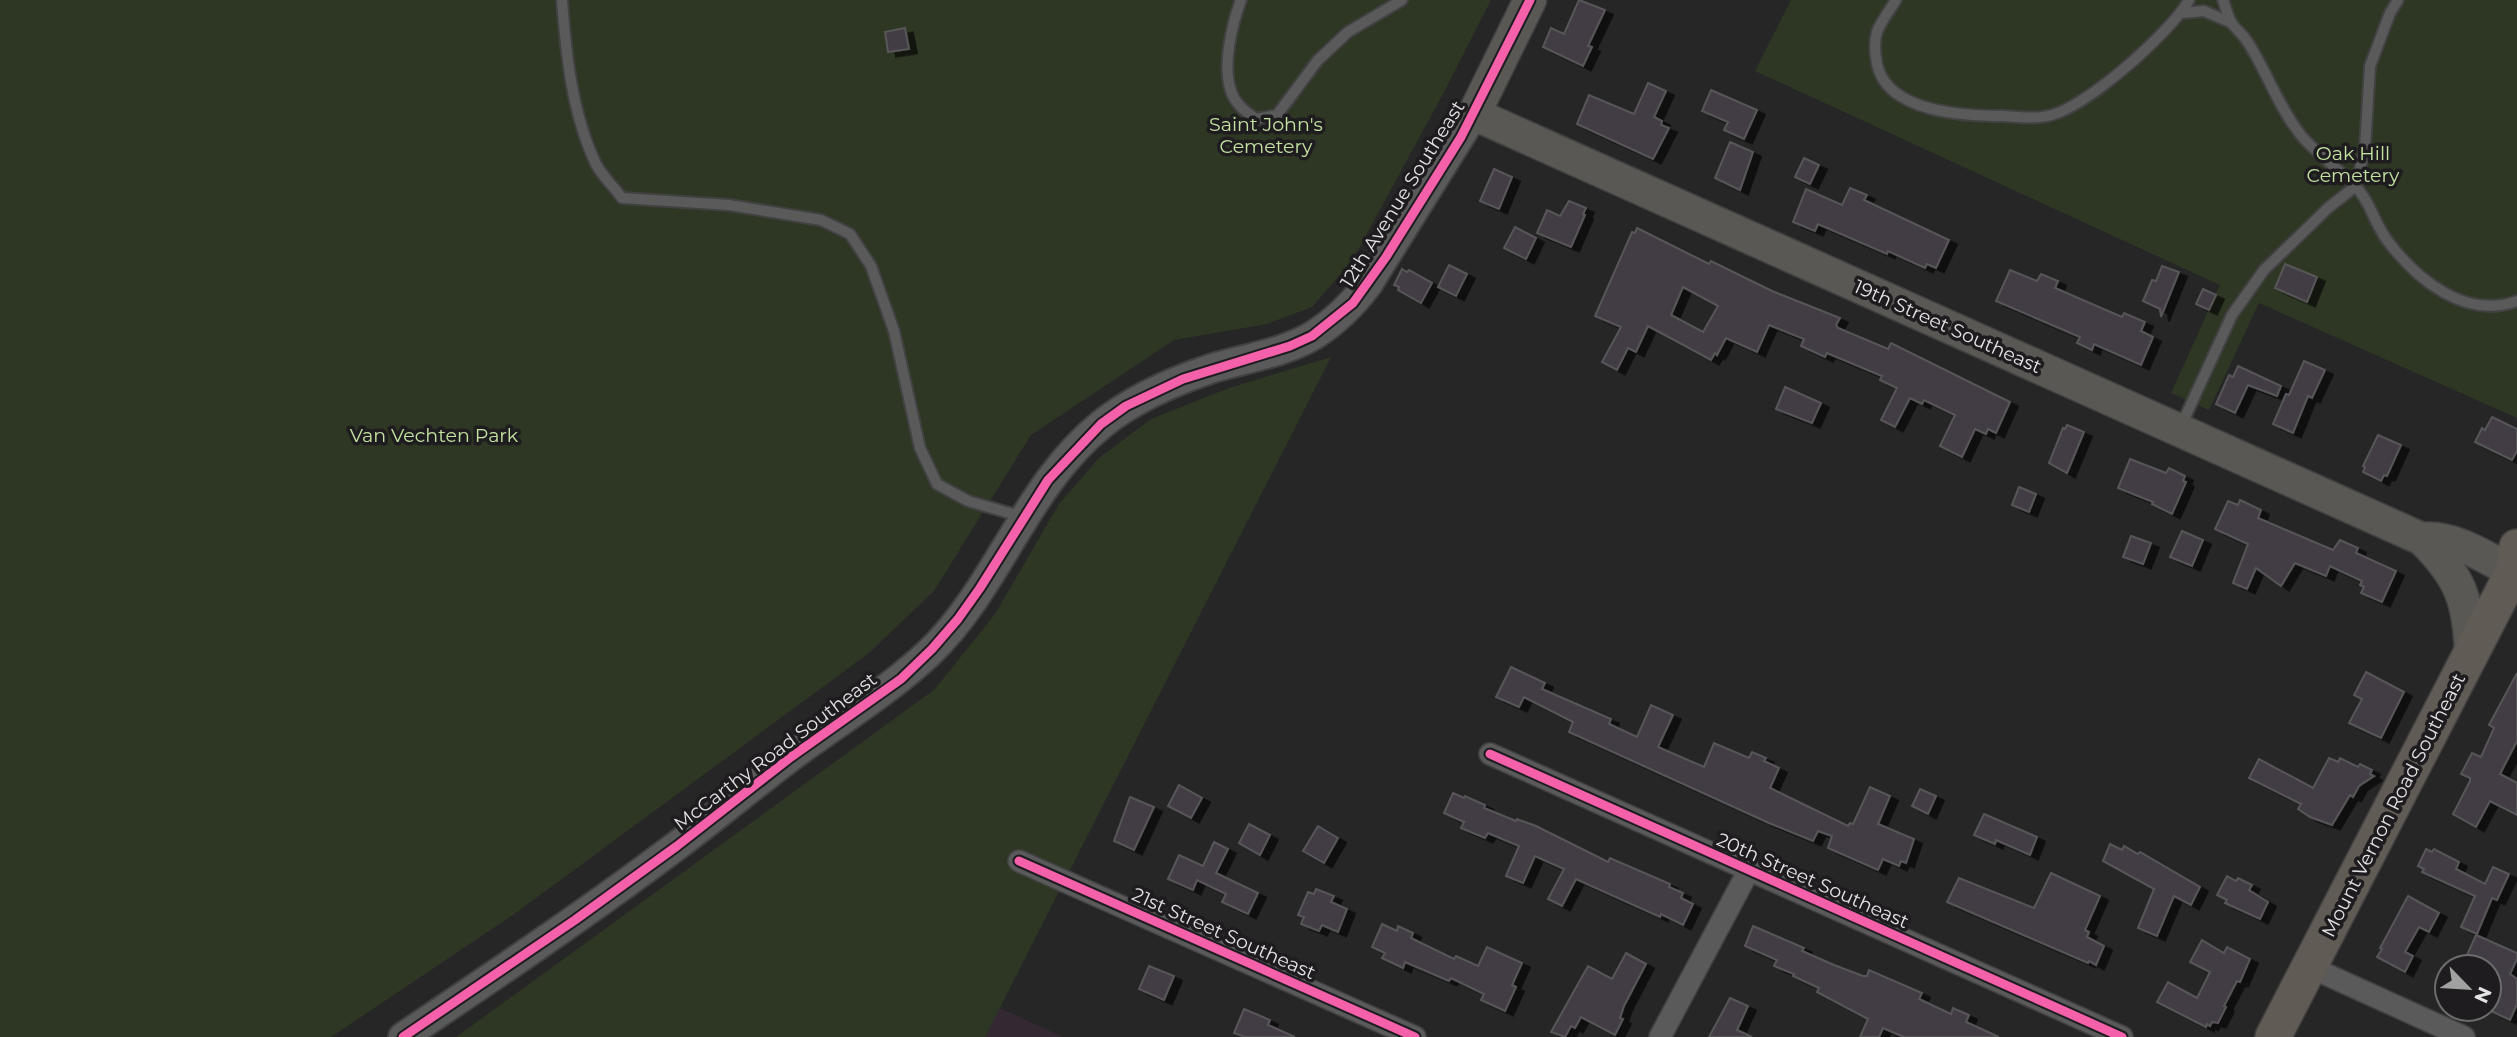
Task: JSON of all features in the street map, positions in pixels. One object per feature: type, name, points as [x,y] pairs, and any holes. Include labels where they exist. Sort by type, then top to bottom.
[{"type":"main road","name":"12th Avenue Southeast","points":[[1474,114],[1530,0]]},
{"type":"main road","name":"19th Street Southeast","points":[[1474,114],[2422,540],[2435,551],[2465,598],[2471,653]]},
{"type":"main road","name":"19th Street Southeast","points":[[2422,540],[2437,537],[2488,559],[2516,566]]},
{"type":"main road","name":"Mount Vernon Road Southeast","points":[[2273,1037],[2516,566]]},
{"type":"street","name":"12th Avenue Southeast","points":[[1101,424],[1154,392],[1213,369],[1290,346],[1333,322],[1368,284],[1474,114]]},
{"type":"street","name":"McCarthy Road Southeast","points":[[403,1037],[587,912],[677,846],[790,757],[901,679],[958,619],[1048,480],[1101,424]]},
{"type":"street","name":"20th Street Southeast","points":[[1490,754],[2122,1037]]},
{"type":"street","name":"21st Street Southeast","points":[[1019,861],[1415,1037]]},
{"type":"street","points":[[1660,1037],[1749,870]]},
{"type":"street","points":[[2310,967],[2453,1035]]},
{"type":"lane","points":[[562,0],[564,29],[579,118],[597,166],[622,198],[729,205],[821,220],[850,234],[871,266],[894,331],[920,448],[937,484],[968,501],[1023,517]]},
{"type":"lane","points":[[1241,0],[1227,59],[1231,91],[1242,110],[1256,119],[1278,115],[1318,60],[1348,32],[1402,0]]},
{"type":"lane","points":[[1896,0],[1877,32],[1875,53],[1880,75],[1894,92],[1924,107],[1961,116],[2049,117],[2084,99],[2120,72],[2182,13],[2189,0]]},
{"type":"lane","points":[[2223,0],[2232,23],[2246,39],[2299,133],[2356,186],[2371,208],[2385,238],[2414,272],[2466,303],[2484,307],[2517,301]]},
{"type":"lane","points":[[2180,429],[2232,314],[2264,270],[2328,208],[2356,186],[2365,148],[2370,66],[2390,13],[2398,0]]},
{"type":"lane","points":[[2182,13],[2204,10],[2232,23]]},
{"type":"shaded area","points":[[999,1008],[1063,1037],[985,1037]]},
{"type":"green space","name":"Van Vechten Park","points":[[0,0],[1491,0],[1352,261],[1312,307],[1267,324],[1174,340],[1031,435],[934,591],[869,653],[513,915],[331,1037],[0,1037]]},
{"type":"green space","name":"Oak Hill Cemetery","points":[[1791,0],[2517,0],[2517,418],[2259,303],[2209,410],[2171,393],[2220,285],[1755,71]]},
{"type":"green space","points":[[1331,357],[985,1037],[456,1037],[934,690],[995,614],[1059,504],[1099,458],[1151,419],[1229,388]]},
{"type":"building","points":[[1579,0],[1605,10],[1588,46],[1592,47],[1583,66],[1543,47],[1551,28],[1564,34]]},
{"type":"building","points":[[905,28],[909,49],[888,52],[885,32]]},
{"type":"building","points":[[1648,83],[1666,91],[1654,117],[1662,121],[1661,125],[1669,128],[1653,159],[1577,124],[1589,95],[1634,114]]},
{"type":"building","points":[[1711,90],[1757,110],[1744,139],[1724,130],[1728,122],[1702,111]]},
{"type":"building","points":[[1730,142],[1753,152],[1740,190],[1715,178]]},
{"type":"building","points":[[1804,158],[1819,165],[1810,184],[1795,177]]},
{"type":"building","points":[[1494,169],[1512,177],[1499,209],[1480,201]]},
{"type":"building","points":[[1850,188],[1867,195],[1864,200],[1949,240],[1936,268],[1927,264],[1925,268],[1888,251],[1887,254],[1818,224],[1815,231],[1793,222],[1806,189],[1842,205]]},
{"type":"building","points":[[1569,201],[1586,208],[1571,247],[1537,233],[1547,210],[1560,216]]},
{"type":"building","points":[[1515,227],[1536,238],[1526,259],[1504,248]]},
{"type":"building","points":[[1637,228],[1709,264],[1711,261],[1772,291],[1840,318],[1836,325],[1838,328],[1888,349],[1891,343],[2010,402],[1996,433],[1988,429],[1986,434],[1975,429],[1962,457],[1940,446],[1955,415],[1924,400],[1922,404],[1910,398],[1895,427],[1881,420],[1897,388],[1880,380],[1882,376],[1827,353],[1825,357],[1801,346],[1804,339],[1769,325],[1757,352],[1726,338],[1717,355],[1715,353],[1711,360],[1648,326],[1636,352],[1628,348],[1617,370],[1602,362],[1621,327],[1595,316],[1632,232],[1635,233]],"holes":[[[1683,287],[1718,306],[1703,332],[1671,315]]]},
{"type":"building","points":[[2285,264],[2317,277],[2307,302],[2275,288]]},
{"type":"building","points":[[1449,265],[1467,274],[1456,296],[1438,287]]},
{"type":"building","points":[[2162,266],[2179,272],[2161,317],[2160,309],[2143,301],[2152,280],[2156,281]]},
{"type":"building","points":[[1402,269],[1432,283],[1421,303],[1394,285]]},
{"type":"building","points":[[2010,270],[2037,281],[2041,274],[2058,281],[2055,288],[2122,317],[2124,313],[2145,322],[2141,331],[2153,337],[2141,365],[2094,344],[2092,350],[2077,343],[2080,337],[1996,301]]},
{"type":"building","points":[[2203,289],[2216,295],[2209,310],[2196,304]]},
{"type":"building","points":[[2304,361],[2325,370],[2312,398],[2308,396],[2293,433],[2273,424]]},
{"type":"building","points":[[2238,366],[2281,386],[2277,396],[2248,385],[2235,413],[2216,404],[2229,375],[2233,377]]},
{"type":"building","points":[[1785,387],[1821,403],[1812,423],[1776,409]]},
{"type":"building","points":[[2492,417],[2517,429],[2517,451],[2512,460],[2475,442]]},
{"type":"building","points":[[2067,425],[2084,432],[2067,473],[2049,463],[2063,428]]},
{"type":"building","points":[[2378,435],[2401,445],[2387,476],[2384,475],[2381,481],[2363,472],[2363,466]]},
{"type":"building","points":[[2130,459],[2166,473],[2169,468],[2185,476],[2183,481],[2186,482],[2172,514],[2152,504],[2153,502],[2118,488]]},
{"type":"building","points":[[2019,487],[2036,494],[2029,512],[2012,505]]},
{"type":"building","points":[[2240,500],[2261,510],[2258,518],[2333,550],[2340,540],[2358,548],[2356,553],[2396,571],[2382,602],[2361,593],[2364,587],[2360,585],[2362,581],[2330,566],[2326,576],[2295,563],[2281,586],[2256,568],[2247,589],[2233,583],[2248,544],[2215,529],[2228,501],[2238,505]]},
{"type":"building","points":[[2182,531],[2203,540],[2192,566],[2170,557]]},
{"type":"building","points":[[2131,536],[2151,543],[2143,564],[2123,557]]},
{"type":"building","points":[[1511,667],[1545,683],[1542,689],[1611,719],[1609,724],[1637,737],[1651,705],[1673,715],[1658,747],[1704,767],[1714,743],[1749,758],[1752,752],[1766,758],[1764,761],[1779,768],[1770,788],[1848,826],[1853,824],[1870,787],[1890,796],[1878,824],[1914,839],[1906,863],[1901,861],[1899,866],[1883,859],[1878,870],[1828,848],[1832,836],[1818,831],[1813,841],[1769,823],[1569,732],[1573,722],[1524,697],[1519,707],[1496,697]]},
{"type":"building","points":[[2366,672],[2404,692],[2381,738],[2349,723],[2362,699],[2354,695]]},
{"type":"building","points":[[2517,673],[2517,741],[2500,774],[2517,783],[2517,815],[2490,801],[2476,827],[2453,814],[2470,781],[2470,778],[2461,774],[2472,753],[2481,757],[2494,728],[2489,725]]},
{"type":"building","points":[[2329,758],[2338,762],[2340,758],[2358,767],[2360,764],[2372,770],[2370,774],[2374,776],[2359,786],[2353,797],[2350,795],[2332,825],[2310,817],[2298,809],[2301,804],[2249,778],[2259,759],[2313,788]]},
{"type":"building","points":[[1179,785],[1202,798],[1191,818],[1168,806]]},
{"type":"building","points":[[1920,789],[1936,796],[1928,814],[1912,806]]},
{"type":"building","points":[[1453,793],[1464,798],[1465,796],[1485,805],[1484,808],[1516,821],[1517,819],[1536,826],[1608,862],[1610,858],[1670,884],[1669,887],[1683,893],[1681,898],[1693,904],[1683,925],[1576,879],[1562,906],[1548,899],[1564,869],[1535,856],[1523,883],[1506,876],[1519,846],[1488,833],[1485,838],[1461,828],[1464,822],[1444,813]]},
{"type":"building","points":[[1130,797],[1154,807],[1134,850],[1114,841]]},
{"type":"building","points":[[1984,814],[2037,837],[2030,855],[1996,840],[1995,844],[1974,835]]},
{"type":"building","points":[[1249,824],[1270,835],[1260,855],[1239,843]]},
{"type":"building","points":[[1318,826],[1338,838],[1324,863],[1303,851]]},
{"type":"building","points":[[1214,842],[1228,849],[1216,873],[1258,893],[1248,914],[1222,902],[1226,894],[1197,880],[1193,890],[1168,879],[1179,855],[1203,866]]},
{"type":"building","points":[[2110,844],[2122,850],[2124,846],[2138,854],[2140,852],[2200,887],[2191,905],[2174,896],[2157,936],[2138,928],[2154,889],[2103,861]]},
{"type":"building","points":[[2426,849],[2432,852],[2434,849],[2459,862],[2456,869],[2485,884],[2493,867],[2509,874],[2497,900],[2492,898],[2477,934],[2461,927],[2475,896],[2422,872],[2424,869],[2418,866]]},
{"type":"building","points":[[2051,873],[2100,896],[2085,930],[2089,932],[2087,937],[2104,946],[2096,965],[1947,902],[1959,878],[2034,908]]},
{"type":"building","points":[[2227,876],[2252,885],[2249,890],[2268,902],[2260,919],[2225,903],[2227,900],[2217,895]]},
{"type":"building","points":[[1316,889],[1334,896],[1331,902],[1347,909],[1338,932],[1322,925],[1319,931],[1301,924],[1304,917],[1298,915],[1308,892],[1314,894]]},
{"type":"building","points":[[2408,896],[2439,913],[2429,932],[2419,927],[2405,952],[2413,956],[2405,972],[2377,957]]},
{"type":"building","points":[[1382,924],[1397,931],[1398,926],[1413,933],[1411,938],[1454,959],[1456,956],[1478,966],[1487,947],[1522,963],[1512,985],[1516,987],[1505,1011],[1481,1000],[1484,994],[1451,978],[1449,981],[1405,962],[1403,968],[1382,958],[1385,953],[1372,947]]},
{"type":"building","points":[[1753,926],[1804,948],[1802,951],[1834,965],[1863,976],[1867,976],[1869,970],[1922,993],[1919,999],[1951,1014],[1953,1008],[1969,1015],[1966,1022],[1999,1037],[1904,1037],[1883,1028],[1879,1037],[1860,1037],[1868,1019],[1817,992],[1819,988],[1774,966],[1777,960],[1745,946]]},
{"type":"building","points":[[2476,935],[2517,953],[2510,974],[2517,979],[2517,1004],[2510,1020],[2503,1017],[2503,953],[2468,953]]},
{"type":"building","points":[[2202,940],[2224,953],[2227,947],[2250,959],[2240,982],[2237,981],[2224,1006],[2226,1007],[2218,1023],[2212,1022],[2206,1027],[2157,1002],[2168,982],[2197,998],[2210,972],[2190,962]]},
{"type":"building","points":[[1626,953],[1646,964],[1624,1006],[1620,1018],[1623,1019],[1615,1035],[1581,1017],[1575,1028],[1571,1026],[1565,1037],[1551,1032],[1588,966],[1612,979]]},
{"type":"building","points":[[1149,966],[1174,976],[1164,1000],[1139,989]]},
{"type":"building","points":[[1730,998],[1748,1006],[1737,1030],[1752,1037],[1709,1037]]},
{"type":"building","points":[[1244,1009],[1270,1020],[1268,1025],[1295,1037],[1245,1037],[1234,1033]]},
{"type":"cycle path","points":[[403,1037],[575,920],[677,846],[791,757],[901,679],[958,619],[1048,480],[1101,424],[1126,406],[1183,379],[1290,346],[1312,336],[1353,303],[1386,257],[1461,137],[1530,0]]},
{"type":"cycle path","points":[[1490,754],[2122,1037]]},
{"type":"cycle path","points":[[1019,861],[1415,1037]]},
{"type":"park label","name":"Saint John's Cemetery","points":[[1266,135]]}]
